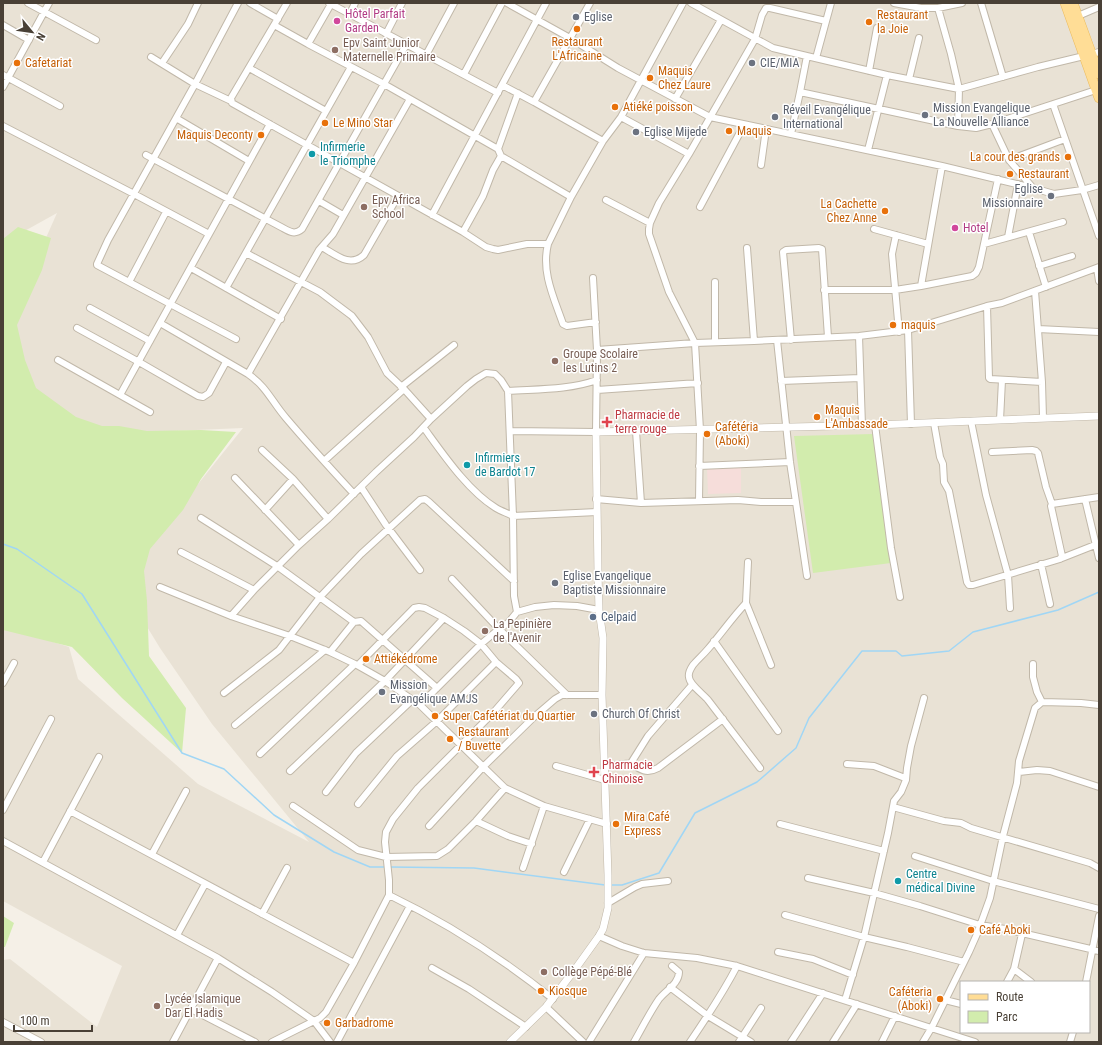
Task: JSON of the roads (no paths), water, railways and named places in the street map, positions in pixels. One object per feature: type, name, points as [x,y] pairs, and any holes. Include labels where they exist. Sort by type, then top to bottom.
[{"type":"main road","points":[[1065,3],[1092,54],[1098,94]]},
{"type":"main road","points":[[1073,3],[1099,74]]},
{"type":"street","points":[[28,3],[96,40]]},
{"type":"street","points":[[3,87],[6,76],[29,40],[49,3]]},
{"type":"street","points":[[162,63],[188,24],[198,3]]},
{"type":"street","points":[[236,339],[97,264],[108,240],[154,159],[238,3]]},
{"type":"street","points":[[250,3],[308,44],[384,84],[498,148]]},
{"type":"street","points":[[231,101],[231,98],[287,3]]},
{"type":"street","points":[[350,14],[355,3]]},
{"type":"street","points":[[386,34],[402,3]]},
{"type":"street","points":[[426,55],[454,3]]},
{"type":"street","points":[[464,74],[502,3]]},
{"type":"street","points":[[507,3],[570,38],[618,68],[710,117],[942,166],[1054,194],[1082,190],[1099,185]]},
{"type":"street","points":[[432,215],[546,3]]},
{"type":"street","points":[[534,102],[590,3]]},
{"type":"street","points":[[596,322],[568,326],[563,324],[547,275],[545,263],[548,244],[571,197],[603,142],[621,117],[683,3]]},
{"type":"street","points":[[691,3],[773,48],[887,75],[959,89],[1003,76],[1092,54]]},
{"type":"street","points":[[816,58],[831,3]]},
{"type":"street","points":[[894,3],[921,8],[938,8],[962,3]]},
{"type":"street","points":[[981,3],[1003,76]]},
{"type":"street","points":[[308,44],[330,4],[498,93]]},
{"type":"street","points":[[1078,16],[1099,7]]},
{"type":"street","points":[[699,501],[700,430],[695,342],[669,292],[649,234],[650,223],[659,204],[755,39],[762,15],[766,8],[826,21]]},
{"type":"street","points":[[938,8],[959,89],[958,126]]},
{"type":"street","points":[[675,99],[721,20]]},
{"type":"street","points":[[3,26],[29,40]]},
{"type":"street","points":[[869,71],[877,28]]},
{"type":"street","points":[[909,79],[919,38]]},
{"type":"street","points":[[146,155],[289,231],[295,233],[298,232],[302,229],[319,201],[406,45]]},
{"type":"street","points":[[791,134],[807,56]]},
{"type":"street","points":[[151,57],[195,84],[231,101],[237,106],[463,232],[486,247],[498,250],[527,244],[548,244]]},
{"type":"street","points":[[226,288],[351,67]]},
{"type":"street","points":[[249,68],[326,110]]},
{"type":"street","points":[[868,150],[887,75]]},
{"type":"street","points":[[6,76],[60,106]]},
{"type":"street","points":[[502,85],[603,142]]},
{"type":"street","points":[[800,92],[878,110],[958,126],[976,128],[1054,104],[1098,94]]},
{"type":"street","points":[[518,94],[498,148],[501,156],[571,197]]},
{"type":"street","points":[[248,374],[322,247],[330,239],[410,99]]},
{"type":"street","points":[[1054,104],[1082,190],[1099,236]]},
{"type":"street","points":[[621,117],[689,154]]},
{"type":"street","points":[[176,118],[250,161]]},
{"type":"street","points":[[120,395],[270,124]]},
{"type":"street","points":[[992,124],[1009,160],[1033,188]]},
{"type":"street","points":[[700,207],[744,125]]},
{"type":"street","points":[[3,126],[209,234]]},
{"type":"street","points":[[761,165],[766,129]]},
{"type":"street","points":[[1009,160],[1065,139]]},
{"type":"street","points":[[463,232],[483,196],[493,170],[501,156]]},
{"type":"street","points":[[921,286],[942,166]]},
{"type":"street","points":[[824,290],[894,290],[972,276],[979,268],[998,179]]},
{"type":"street","points":[[1008,237],[1018,184]]},
{"type":"street","points":[[322,247],[345,260],[353,261],[359,259],[364,255],[398,196]]},
{"type":"street","points":[[606,200],[650,223]]},
{"type":"street","points":[[319,201],[343,215]]},
{"type":"street","points":[[129,282],[166,212]]},
{"type":"street","points":[[984,244],[1063,222]]},
{"type":"street","points":[[874,229],[928,244]]},
{"type":"street","points":[[1029,232],[1046,287]]},
{"type":"street","points":[[896,234],[892,254],[894,290],[899,332]]},
{"type":"street","points":[[747,248],[754,342]]},
{"type":"street","points":[[791,340],[783,252],[785,250],[819,248],[822,249],[828,338]]},
{"type":"street","points":[[246,253],[330,298],[357,321],[368,337],[387,373],[431,419]]},
{"type":"street","points":[[1039,266],[1072,256]]},
{"type":"street","points":[[597,350],[695,342],[754,342],[859,336],[899,332],[1002,303],[1098,267],[1099,280]]},
{"type":"street","points":[[191,268],[281,319]]},
{"type":"street","points":[[510,1042],[553,999],[599,936],[603,929],[608,903],[606,780],[602,695],[603,638],[599,610],[596,499],[597,350],[593,278]]},
{"type":"street","points":[[715,282],[715,342]]},
{"type":"street","points":[[1035,291],[1042,382],[1043,418]]},
{"type":"street","points":[[987,306],[989,378],[1042,382]]},
{"type":"street","points":[[90,308],[150,341]]},
{"type":"street","points":[[160,323],[248,374],[259,382],[285,416],[354,494]]},
{"type":"street","points":[[77,328],[203,397],[209,393],[226,362]]},
{"type":"street","points":[[1038,329],[1099,332]]},
{"type":"street","points":[[908,330],[911,424]]},
{"type":"street","points":[[859,336],[862,426]]},
{"type":"street","points":[[777,340],[785,427],[807,576]]},
{"type":"street","points":[[324,461],[403,388],[454,345]]},
{"type":"street","points":[[58,360],[150,412]]},
{"type":"street","points":[[231,616],[298,545],[328,519],[467,386],[486,373],[495,374],[502,380],[508,391],[514,581],[517,612]]},
{"type":"street","points":[[781,380],[860,378]]},
{"type":"street","points":[[508,391],[565,388],[597,380]]},
{"type":"street","points":[[1000,420],[1002,380]]},
{"type":"street","points":[[597,390],[698,383]]},
{"type":"street","points":[[510,431],[596,432],[875,426],[1099,416]]},
{"type":"street","points":[[971,421],[986,495],[1008,575],[1010,608]]},
{"type":"street","points":[[934,423],[940,457],[943,464],[944,482],[949,491],[967,582],[969,585],[1060,559],[1095,545]]},
{"type":"street","points":[[875,426],[900,597]]},
{"type":"street","points":[[424,428],[466,482],[491,504],[513,516],[597,512]]},
{"type":"street","points":[[636,431],[641,504]]},
{"type":"street","points":[[262,450],[293,479],[328,519]]},
{"type":"street","points":[[992,452],[1032,450],[1036,451],[1038,454],[1052,504],[1051,506],[1062,558]]},
{"type":"street","points":[[699,466],[790,462]]},
{"type":"street","points":[[235,478],[298,545]]},
{"type":"street","points":[[265,510],[293,479]]},
{"type":"street","points":[[361,487],[420,570]]},
{"type":"street","points":[[1052,504],[1099,497]]},
{"type":"street","points":[[596,499],[641,504],[738,500],[761,502],[796,502]]},
{"type":"street","points":[[1085,499],[1099,558]]},
{"type":"street","points":[[224,693],[279,650],[320,597],[361,554],[420,500],[427,500],[514,581]]},
{"type":"street","points":[[201,518],[277,566],[354,622]]},
{"type":"street","points":[[180,552],[254,590]]},
{"type":"street","points":[[748,562],[746,603],[770,665]]},
{"type":"street","points":[[1042,564],[1050,604]]},
{"type":"street","points":[[452,579],[499,629],[567,695]]},
{"type":"street","points":[[160,587],[231,616],[290,636],[356,664],[385,681],[420,705],[505,788],[544,806],[607,824]]},
{"type":"street","points":[[746,603],[692,666],[688,678],[692,685],[701,692],[723,719],[760,768]]},
{"type":"street","points":[[420,705],[481,644],[508,623],[517,612],[534,607],[554,605],[577,606],[599,610]]},
{"type":"street","points":[[260,754],[414,608],[425,608],[444,618],[481,644],[496,662],[518,681],[518,685],[462,745],[418,788],[396,814],[386,832],[385,848],[389,880],[389,895],[354,963],[326,1012],[320,1018],[272,1042]]},
{"type":"street","points":[[290,771],[385,681],[444,618]]},
{"type":"street","points":[[235,725],[328,651],[354,622],[361,621],[365,623],[437,688]]},
{"type":"street","points":[[714,641],[778,731]]},
{"type":"street","points":[[358,804],[397,756],[437,721],[496,662]]},
{"type":"street","points":[[3,683],[14,663]]},
{"type":"street","points":[[1033,664],[1033,677],[1037,692],[1042,702]]},
{"type":"street","points":[[631,763],[648,736],[692,685]]},
{"type":"street","points":[[429,826],[483,767],[554,699],[562,695],[602,695]]},
{"type":"street","points":[[845,1000],[864,937],[894,801],[901,792],[911,746],[924,698]]},
{"type":"street","points":[[326,792],[356,753],[412,700]]},
{"type":"street","points":[[923,1042],[964,962],[990,898],[1003,836],[1019,772],[1020,761],[1035,708],[1042,702],[1099,705]]},
{"type":"street","points":[[3,810],[51,719]]},
{"type":"street","points":[[605,768],[631,763],[645,772],[651,772],[723,719]]},
{"type":"street","points":[[43,862],[99,757]]},
{"type":"street","points":[[847,764],[874,766],[905,778]]},
{"type":"street","points":[[556,766],[606,780]]},
{"type":"street","points":[[1019,772],[1037,770],[1050,771],[1099,787]]},
{"type":"street","points":[[293,806],[358,850],[386,857],[437,856],[448,849],[476,821],[505,788]]},
{"type":"street","points":[[152,854],[186,791]]},
{"type":"street","points":[[524,868],[544,806]]},
{"type":"street","points":[[893,807],[944,821],[961,823],[971,828],[1003,836],[1090,863],[1099,868]]},
{"type":"street","points":[[70,811],[354,963]]},
{"type":"street","points":[[564,872],[590,819]]},
{"type":"street","points":[[476,821],[508,836],[532,844]]},
{"type":"street","points":[[780,824],[884,851]]},
{"type":"street","points":[[3,841],[218,958],[272,992],[314,1021],[330,1042]]},
{"type":"street","points":[[915,856],[993,881],[1099,909]]},
{"type":"street","points":[[262,914],[288,868]]},
{"type":"street","points":[[808,878],[874,893],[980,925],[1096,950]]},
{"type":"street","points":[[608,903],[635,886],[668,881]]},
{"type":"street","points":[[177,935],[205,884]]},
{"type":"street","points":[[389,895],[462,936],[535,985],[553,999]]},
{"type":"street","points":[[337,1042],[410,906]]},
{"type":"street","points":[[784,915],[964,962]]},
{"type":"street","points":[[1086,981],[1096,950],[1099,916]]},
{"type":"street","points":[[1008,981],[1014,969],[1022,934]]},
{"type":"street","points":[[599,936],[622,946],[644,953],[698,958],[737,966],[932,1027],[975,1042]]},
{"type":"street","points":[[778,952],[813,959],[853,974]]},
{"type":"street","points":[[589,1042],[644,953]]},
{"type":"street","points":[[173,1042],[218,958]]},
{"type":"street","points":[[634,1042],[659,999],[676,982],[680,974],[672,966]]},
{"type":"street","points":[[690,1042],[708,1016],[737,966]]},
{"type":"street","points":[[432,968],[526,1027]]},
{"type":"street","points":[[1014,969],[1030,981]]},
{"type":"street","points":[[954,982],[960,983]]},
{"type":"street","points":[[670,987],[741,1039],[751,1042]]},
{"type":"street","points":[[791,1042],[823,993]]},
{"type":"street","points":[[945,1000],[960,1004]]},
{"type":"street","points":[[833,1042],[857,1004]]},
{"type":"street","points":[[546,1007],[582,1042]]},
{"type":"street","points":[[741,1039],[761,1008]]},
{"type":"street","points":[[191,1009],[255,1042]]},
{"type":"street","points":[[882,1042],[895,1016]]},
{"type":"street","points":[[3,1022],[37,1041]]},
{"type":"waterway","points":[[3,544],[17,549],[82,594],[182,753],[224,769],[274,815],[334,852],[370,867],[386,867]]},
{"type":"waterway","points":[[611,885],[622,885],[659,873],[695,813],[757,782],[796,748],[809,718],[862,651],[896,651],[902,656],[949,651],[973,632],[1058,610],[1099,592]]},
{"type":"waterway","points":[[390,867],[474,868],[605,885]]},
{"type":"place","name":"Eglise","points":[[576,17]]},
{"type":"place","name":"Hôtel Parfait Garden","points":[[337,21]]},
{"type":"place","name":"Restaurant la Joie","points":[[869,22]]},
{"type":"place","name":"Restaurant L'Africaine","points":[[577,29]]},
{"type":"place","name":"Epv Saint Junior Maternelle Primaire","points":[[335,50]]},
{"type":"place","name":"Cafetariat","points":[[17,63]]},
{"type":"place","name":"CIE/MIA","points":[[752,63]]},
{"type":"place","name":"Maquis Chez Laure","points":[[650,78]]},
{"type":"place","name":"Atiéké poisson","points":[[615,107]]},
{"type":"place","name":"Mission Evangelique La Nouvelle Alliance","points":[[925,115]]},
{"type":"place","name":"Réveil Evangélique International","points":[[775,117]]},
{"type":"place","name":"Le Mino Star","points":[[325,123]]},
{"type":"place","name":"Maquis","points":[[729,131]]},
{"type":"place","name":"Eglise Mijede","points":[[636,132]]},
{"type":"place","name":"Maquis Deconty","points":[[261,135]]},
{"type":"place","name":"Infirmerie le Triomphe","points":[[312,154]]},
{"type":"place","name":"La cour des grands","points":[[1068,157]]},
{"type":"place","name":"Restaurant","points":[[1010,174]]},
{"type":"place","name":"Eglise Missionnaire","points":[[1051,196]]},
{"type":"place","name":"Epv Africa School","points":[[364,207]]},
{"type":"place","name":"La Cachette Chez Anne","points":[[885,211]]},
{"type":"place","name":"Hotel","points":[[955,228]]},
{"type":"place","name":"maquis","points":[[893,325]]},
{"type":"place","name":"Groupe Scolaire les Lutins 2","points":[[555,361]]},
{"type":"place","name":"Maquis L'Ambassade","points":[[817,417]]},
{"type":"place","name":"Pharmacie de terre rouge","points":[[607,422]]},
{"type":"place","name":"Cafétéria (Aboki)","points":[[707,434]]},
{"type":"place","name":"Infirmiers de Bardot 17","points":[[467,465]]},
{"type":"place","name":"Eglise Evangelique Baptiste Missionnaire","points":[[555,583]]},
{"type":"place","name":"Celpaid","points":[[593,617]]},
{"type":"place","name":"La Pepinière de l'Avenir","points":[[485,631]]},
{"type":"place","name":"Attiékédrome","points":[[366,659]]},
{"type":"place","name":"Mission Evangélique AMJS","points":[[382,692]]},
{"type":"place","name":"Church Of Christ","points":[[594,714]]},
{"type":"place","name":"Super Cafétériat du Quartier","points":[[435,716]]},
{"type":"place","name":"Restaurant / Buvette","points":[[450,739]]},
{"type":"place","name":"Pharmacie Chinoise","points":[[594,772]]},
{"type":"place","name":"Mira Café Express","points":[[616,824]]},
{"type":"place","name":"Centre médical Divine","points":[[898,881]]},
{"type":"place","name":"Café Aboki","points":[[971,930]]},
{"type":"place","name":"Collège Pépé-Blé","points":[[544,972]]},
{"type":"place","name":"Kiosque","points":[[541,991]]},
{"type":"place","name":"Caféteria (Aboki)","points":[[940,999]]},
{"type":"place","name":"Lycée Islamique Dar El Hadis","points":[[157,1006]]},
{"type":"place","name":"Garbadrome","points":[[327,1023]]}]
